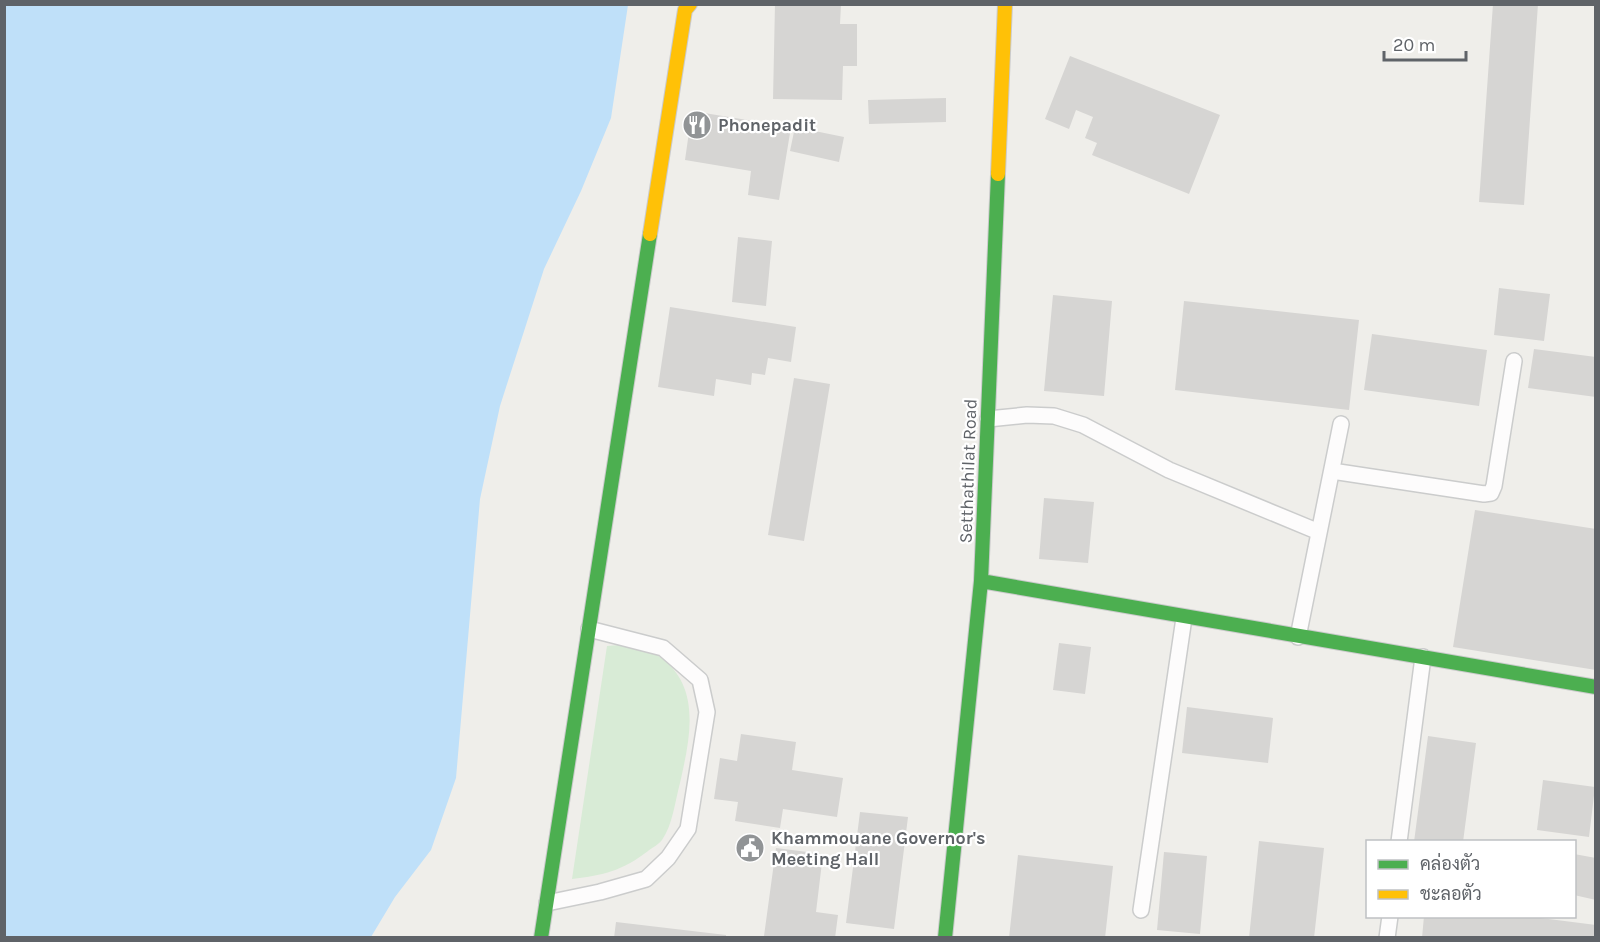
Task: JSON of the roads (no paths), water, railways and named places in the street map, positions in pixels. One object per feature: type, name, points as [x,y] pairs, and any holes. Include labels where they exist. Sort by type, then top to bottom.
[{"type":"street","points":[[541,938],[685,10],[690,4]]},
{"type":"street","name":"Setthathilat Road","points":[[945,938],[981,581],[1005,4]]},
{"type":"street","points":[[981,581],[1184,618],[1596,687]]},
{"type":"lane","points":[[1332,471],[1484,494],[1491,493],[1514,361]]},
{"type":"lane","points":[[988,419],[1027,415],[1054,416],[1083,425],[1169,470],[1319,532]]},
{"type":"lane","points":[[1298,637],[1341,424]]},
{"type":"lane","points":[[1141,910],[1184,618]]},
{"type":"lane","points":[[547,903],[646,879],[668,858],[688,829],[707,712],[700,680],[663,648],[589,628]]},
{"type":"lane","points":[[1399,840],[1423,657]]},
{"type":"lane","points":[[1387,938],[1389,918]]},
{"type":"water","points":[[5,4],[628,5],[611,118],[581,191],[544,269],[500,406],[480,499],[456,778],[431,850],[395,897],[371,937],[5,937]]},
{"type":"place","name":"Phonepadit","points":[[697,125]]},
{"type":"place","name":"Khammouane Governor's Meeting Hall","points":[[750,848]]}]
